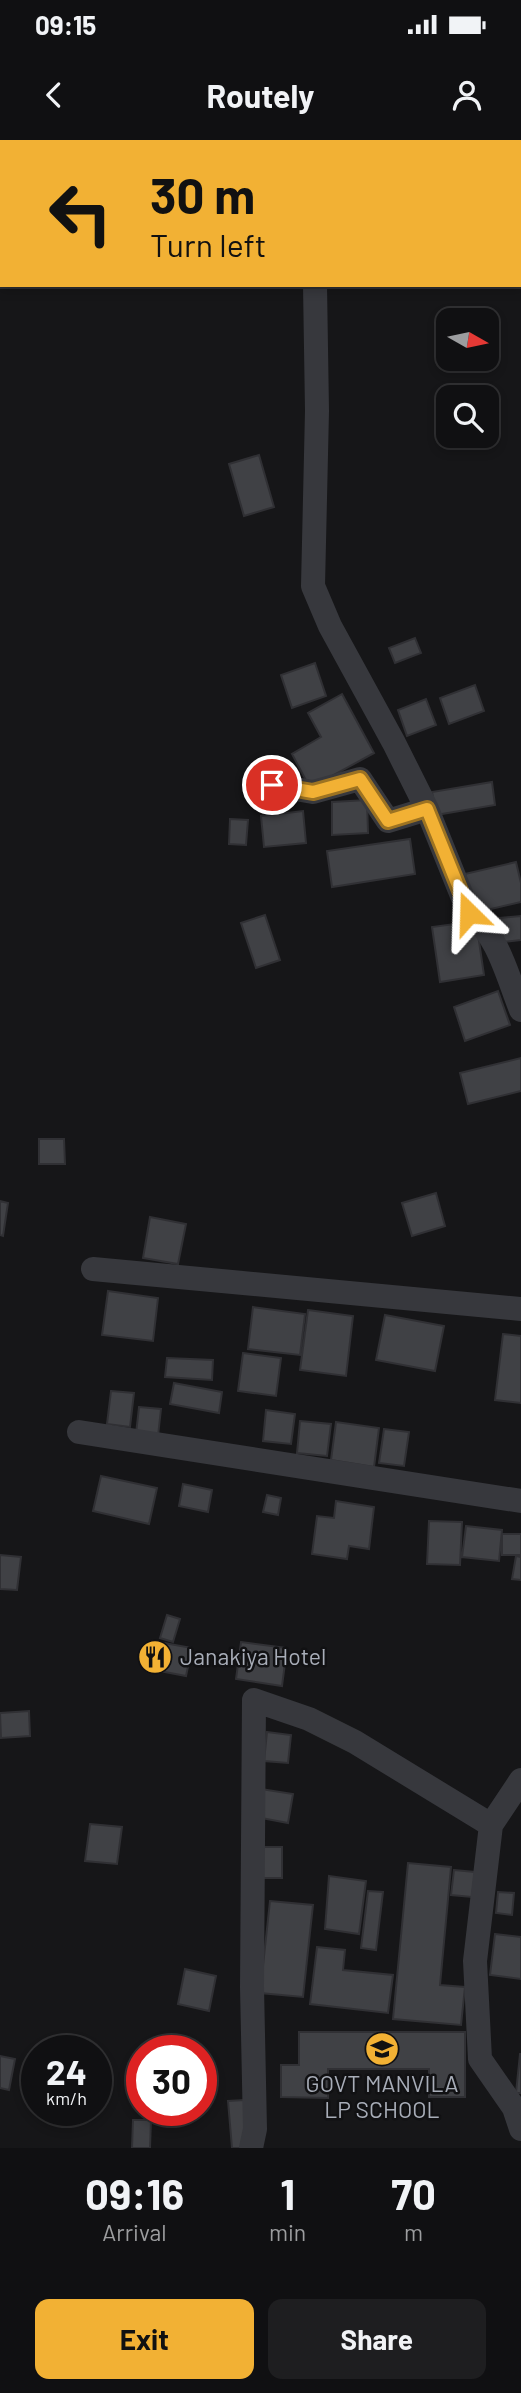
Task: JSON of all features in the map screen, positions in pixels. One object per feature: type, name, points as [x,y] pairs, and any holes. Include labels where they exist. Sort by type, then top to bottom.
[{"type":"street","points":[[315,287],[317,411],[313,586],[330,626],[427,809],[469,913],[491,936],[521,1010]]},
{"type":"street","points":[[272,785],[313,792],[360,779],[388,821],[427,809]]},
{"type":"street","points":[[93,1269],[521,1309]]},
{"type":"street","points":[[79,1432],[521,1501]]},
{"type":"street","points":[[251,2148],[256,2129],[252,1987],[254,1700],[309,1719],[355,1742],[491,1825]]},
{"type":"street","points":[[521,1780],[491,1825],[475,1961],[480,2059],[514,2108],[521,2129]]},
{"type":"building","points":[[259,455],[274,507],[244,516],[229,464]]},
{"type":"building","points":[[415,638],[421,653],[395,663],[389,648]]},
{"type":"building","points":[[315,663],[326,696],[292,708],[281,675]]},
{"type":"building","points":[[475,685],[484,711],[449,724],[440,698]]},
{"type":"building","points":[[342,694],[374,753],[310,788],[292,754],[321,737],[308,713]]},
{"type":"building","points":[[426,699],[436,725],[407,736],[398,710]]},
{"type":"building","points":[[492,782],[495,805],[436,815],[432,792]]},
{"type":"building","points":[[367,800],[368,833],[332,835],[332,802]]},
{"type":"building","points":[[303,811],[306,843],[264,847],[261,816]]},
{"type":"building","points":[[230,819],[248,820],[246,845],[229,844]]},
{"type":"building","points":[[410,839],[415,874],[332,887],[327,851]]},
{"type":"building","points":[[516,862],[521,883],[521,902],[474,913],[465,874]]},
{"type":"building","points":[[265,915],[280,960],[256,968],[241,923]]},
{"type":"building","points":[[521,916],[521,940],[503,942],[500,918]]},
{"type":"building","points":[[476,921],[484,975],[440,982],[432,927]]},
{"type":"building","points":[[498,991],[510,1025],[465,1041],[454,1007]]},
{"type":"building","points":[[521,1058],[521,1091],[468,1104],[460,1073]]},
{"type":"building","points":[[39,1139],[64,1139],[65,1164],[39,1164]]},
{"type":"building","points":[[436,1193],[445,1226],[412,1236],[402,1203]]},
{"type":"building","points":[[0,1201],[8,1203],[3,1236],[0,1235]]},
{"type":"building","points":[[150,1217],[186,1224],[178,1264],[143,1258]]},
{"type":"building","points":[[108,1291],[158,1298],[153,1341],[102,1335]]},
{"type":"building","points":[[253,1307],[305,1314],[300,1355],[248,1349]]},
{"type":"building","points":[[308,1310],[353,1316],[346,1376],[300,1370]]},
{"type":"building","points":[[385,1315],[444,1326],[435,1371],[376,1360]]},
{"type":"building","points":[[503,1334],[521,1336],[521,1403],[495,1400]]},
{"type":"building","points":[[243,1353],[281,1358],[276,1396],[238,1391]]},
{"type":"building","points":[[167,1358],[213,1360],[212,1380],[165,1377]]},
{"type":"building","points":[[174,1383],[222,1392],[219,1413],[170,1404]]},
{"type":"building","points":[[111,1391],[134,1393],[130,1427],[107,1424]]},
{"type":"building","points":[[139,1407],[161,1409],[158,1436],[136,1434]]},
{"type":"building","points":[[266,1410],[295,1414],[291,1444],[263,1441]]},
{"type":"building","points":[[300,1421],[331,1424],[327,1456],[297,1453]]},
{"type":"building","points":[[336,1422],[379,1428],[374,1467],[331,1460]]},
{"type":"building","points":[[384,1429],[409,1432],[404,1466],[379,1463]]},
{"type":"building","points":[[101,1476],[157,1488],[149,1524],[93,1511]]},
{"type":"building","points":[[183,1484],[212,1490],[208,1512],[179,1506]]},
{"type":"building","points":[[267,1495],[281,1498],[278,1515],[263,1512]]},
{"type":"building","points":[[336,1501],[374,1507],[369,1549],[349,1546],[347,1559],[312,1554],[317,1516],[334,1518]]},
{"type":"building","points":[[429,1521],[462,1522],[460,1565],[427,1564]]},
{"type":"building","points":[[466,1526],[502,1530],[499,1561],[462,1557]]},
{"type":"building","points":[[502,1534],[521,1534],[521,1555],[502,1555]]},
{"type":"building","points":[[0,1555],[21,1557],[17,1590],[0,1589]]},
{"type":"building","points":[[516,1556],[521,1557],[521,1580],[512,1579]]},
{"type":"building","points":[[167,1615],[180,1619],[173,1642],[160,1638]]},
{"type":"building","points":[[153,1641],[192,1648],[186,1676],[149,1669]]},
{"type":"building","points":[[241,1642],[287,1648],[282,1686],[236,1679]]},
{"type":"building","points":[[29,1711],[30,1736],[1,1738],[0,1713]]},
{"type":"building","points":[[267,1732],[291,1735],[288,1763],[264,1761]]},
{"type":"building","points":[[261,1789],[293,1794],[288,1823],[256,1817]]},
{"type":"building","points":[[90,1824],[122,1827],[117,1864],[85,1861]]},
{"type":"building","points":[[255,1847],[282,1847],[282,1878],[255,1878]]},
{"type":"building","points":[[408,1863],[451,1867],[440,1985],[465,1987],[461,2025],[393,2019]]},
{"type":"building","points":[[454,1870],[475,1872],[472,1897],[451,1895]]},
{"type":"building","points":[[329,1876],[366,1881],[359,1934],[325,1929]]},
{"type":"building","points":[[368,1891],[383,1892],[376,1950],[361,1948]]},
{"type":"building","points":[[498,1892],[514,1893],[512,1915],[496,1913]]},
{"type":"building","points":[[270,1901],[313,1905],[303,1997],[260,1993]]},
{"type":"building","points":[[495,1934],[521,1937],[521,1979],[490,1975]]},
{"type":"building","points":[[317,1947],[345,1950],[343,1970],[393,1975],[388,2013],[310,2004]]},
{"type":"building","points":[[185,1969],[216,1976],[209,2011],[178,2004]]},
{"type":"building","name":"GOVT MANVILA LP SCHOOL","points":[[299,2032],[465,2032],[465,2097],[429,2097],[429,2069],[328,2069],[328,2098],[281,2097],[281,2065],[299,2065]]},
{"type":"building","points":[[520,2054],[521,2093],[516,2093]]},
{"type":"building","points":[[0,2056],[15,2059],[9,2090],[0,2088]]},
{"type":"building","points":[[244,2100],[249,2148],[232,2148],[228,2101]]},
{"type":"building","points":[[133,2126],[151,2126],[150,2148],[132,2148]]},
{"type":"place","name":"Janakiya Hotel","points":[[155,1657]]},
{"type":"place","name":"GOVT MANVILA LP SCHOOL","points":[[382,2049]]},
{"type":"route","points":[[272,785],[313,792],[360,779],[388,821],[427,809],[469,913]]}]
